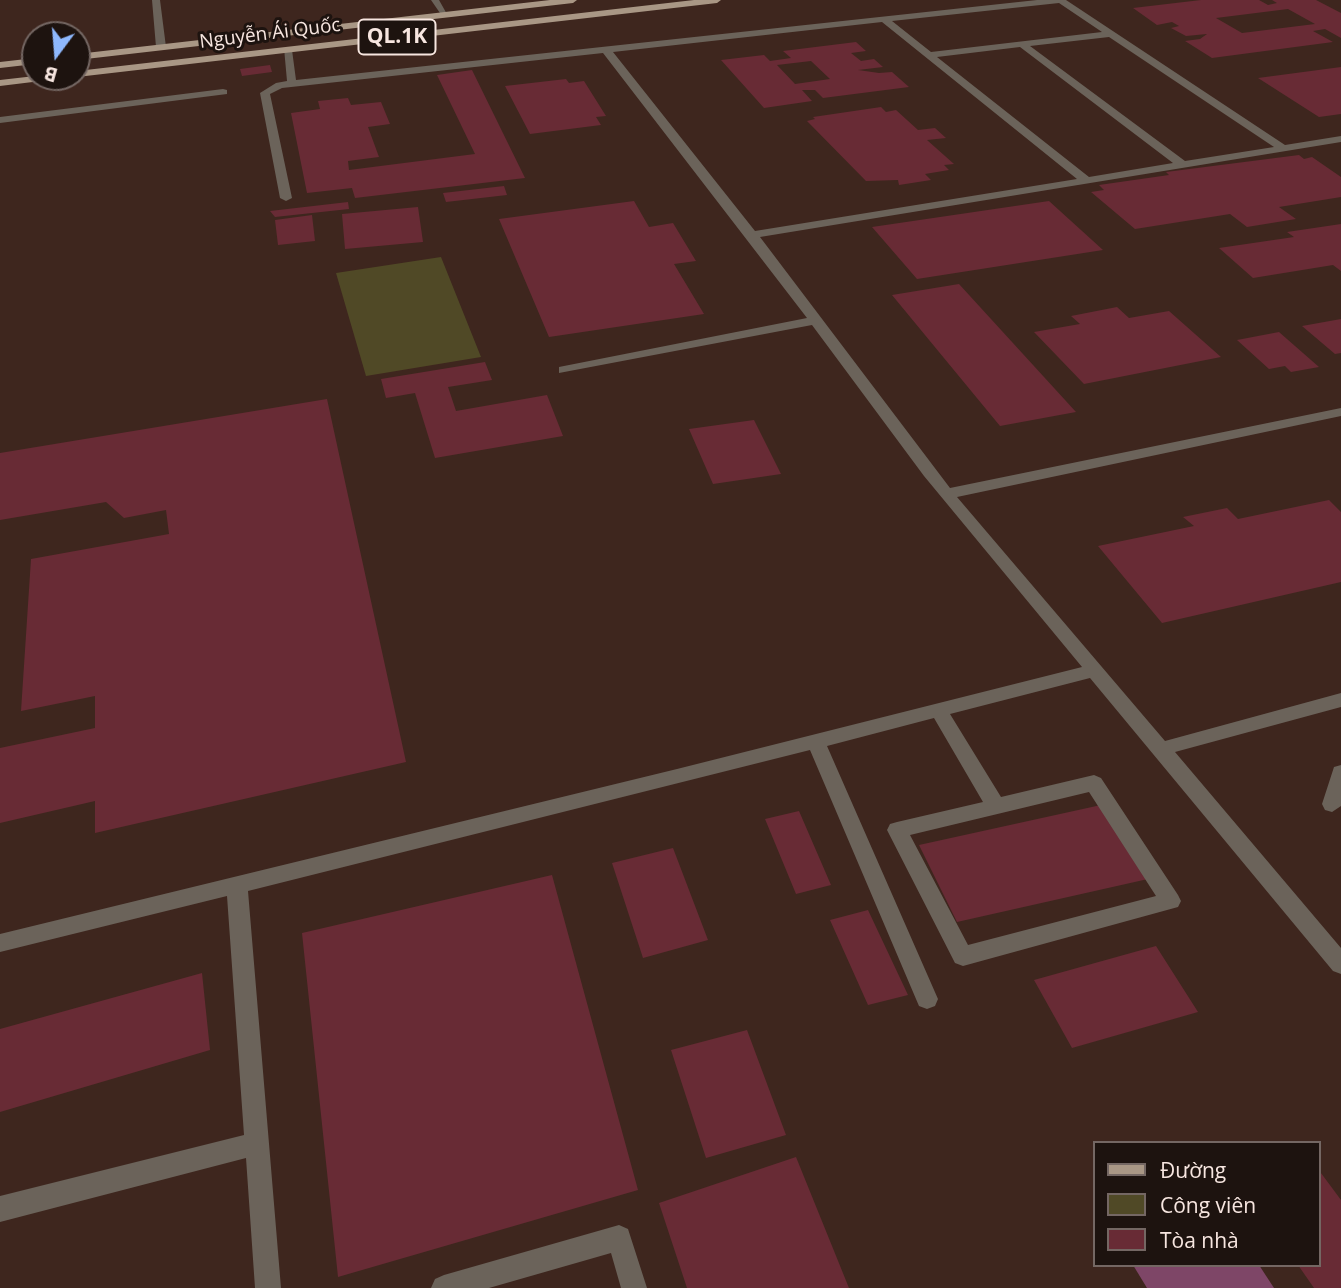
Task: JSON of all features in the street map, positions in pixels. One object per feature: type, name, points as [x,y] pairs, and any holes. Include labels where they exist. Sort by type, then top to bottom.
[{"type":"main road","name":"Nguyễn Ái Quốc","points":[[91,55],[573,0]]},
{"type":"main road","name":"Nguyễn Ái Quốc","points":[[91,72],[717,0]]},
{"type":"main road","points":[[0,65],[21,63]]},
{"type":"main road","points":[[0,83],[21,80]]},
{"type":"street","points":[[156,0],[161,47]]},
{"type":"street","points":[[435,0],[445,14]]},
{"type":"street","points":[[965,0],[977,9]]},
{"type":"street","points":[[286,198],[265,93],[280,85],[1061,0],[1283,148]]},
{"type":"street","points":[[883,19],[1086,180]]},
{"type":"street","points":[[930,55],[1110,34]]},
{"type":"street","points":[[1021,44],[1183,164]]},
{"type":"street","points":[[287,50],[292,84]]},
{"type":"street","points":[[607,51],[752,235],[814,321],[947,494],[1341,964]]},
{"type":"street","points":[[0,120],[223,92]]},
{"type":"street","points":[[752,235],[1341,139]]},
{"type":"street","points":[[564,370],[814,321]]},
{"type":"street","points":[[947,494],[1341,412]]},
{"type":"street","points":[[0,943],[1095,670]]},
{"type":"street","points":[[1161,749],[1341,700]]},
{"type":"street","points":[[937,710],[996,806]]},
{"type":"street","points":[[816,741],[927,999]]},
{"type":"street","points":[[1332,804],[1341,772]]},
{"type":"street","points":[[1094,783],[1171,901],[963,956],[897,830],[996,806],[1094,783]]},
{"type":"street","points":[[237,886],[268,1288]]},
{"type":"street","points":[[0,1209],[256,1144]]},
{"type":"street","points":[[444,1288],[619,1238],[634,1288]]},
{"type":"green space","points":[[441,257],[481,357],[366,376],[336,273]]},
{"type":"shaded area","points":[[1134,1267],[1260,1267],[1274,1288],[1147,1288]]},
{"type":"building","points":[[1201,0],[1259,0],[1268,5],[1277,3],[1272,0],[1316,0],[1341,13],[1341,38],[1325,29],[1313,31],[1333,42],[1212,58],[1185,41],[1200,39],[1207,34],[1186,36],[1171,28],[1179,26],[1172,22],[1157,25],[1133,8]],"holes":[[[1288,9],[1315,24],[1242,33],[1216,18]]]},
{"type":"building","points":[[856,42],[866,51],[851,53],[861,61],[874,59],[883,67],[858,70],[892,72],[909,87],[823,98],[815,90],[802,90],[812,101],[764,108],[721,60],[764,55],[770,61],[791,58],[783,51]],"holes":[[[811,61],[830,79],[795,84],[777,65]]]},
{"type":"building","points":[[270,65],[272,72],[242,76],[240,69]]},
{"type":"building","points":[[1341,67],[1341,114],[1319,117],[1258,78]]},
{"type":"building","points":[[472,70],[525,178],[355,198],[352,188],[307,193],[291,113],[320,109],[318,101],[348,98],[351,105],[381,102],[390,124],[368,127],[379,157],[348,161],[349,170],[475,154],[437,75]]},
{"type":"building","points":[[566,79],[569,83],[584,81],[606,116],[596,117],[601,125],[530,134],[505,86]]},
{"type":"building","points":[[881,107],[886,112],[896,110],[918,130],[935,128],[946,138],[927,140],[954,164],[944,165],[949,170],[925,174],[931,180],[899,185],[898,180],[866,181],[807,121],[815,119],[813,117]]},
{"type":"building","points":[[1299,155],[1304,159],[1312,157],[1341,177],[1341,197],[1279,207],[1296,219],[1247,227],[1230,214],[1135,229],[1091,192],[1104,190],[1099,185],[1169,175],[1166,172]]},
{"type":"building","points":[[504,186],[507,195],[446,202],[443,193]]},
{"type":"building","points":[[634,201],[649,227],[673,223],[696,261],[674,264],[704,314],[549,337],[499,219]]},
{"type":"building","points":[[1049,201],[1103,250],[917,279],[872,227]]},
{"type":"building","points":[[348,202],[349,209],[275,217],[270,211]]},
{"type":"building","points":[[418,207],[423,242],[345,249],[342,214]]},
{"type":"building","points":[[312,215],[315,241],[278,245],[275,220]]},
{"type":"building","points":[[1341,224],[1341,271],[1333,265],[1253,278],[1219,248],[1294,237],[1287,232]]},
{"type":"building","points":[[959,284],[1076,412],[1000,426],[892,295]]},
{"type":"building","points":[[1117,307],[1129,318],[1169,311],[1221,357],[1084,384],[1034,332],[1080,324],[1071,316]]},
{"type":"building","points":[[1341,319],[1341,353],[1335,354],[1302,326]]},
{"type":"building","points":[[1279,332],[1319,367],[1291,372],[1285,366],[1269,369],[1237,340]]},
{"type":"building","points":[[485,362],[492,380],[448,387],[456,411],[547,395],[563,436],[435,458],[415,393],[386,398],[381,379]]},
{"type":"building","points":[[327,399],[406,762],[95,833],[95,801],[0,823],[0,748],[95,728],[95,696],[21,711],[31,559],[169,534],[166,510],[124,518],[106,502],[0,520],[0,453]]},
{"type":"building","points":[[754,420],[781,474],[713,484],[689,429]]},
{"type":"building","points":[[1329,500],[1341,512],[1341,582],[1162,623],[1098,546],[1194,526],[1183,517],[1227,508],[1238,519]]},
{"type":"building","points":[[1101,805],[1148,879],[957,922],[919,845]]},
{"type":"building","points":[[799,811],[831,885],[796,894],[765,819]]},
{"type":"building","points":[[673,848],[708,940],[643,958],[612,863]]},
{"type":"building","points":[[552,875],[638,1190],[338,1277],[302,933]]},
{"type":"building","points":[[868,910],[908,995],[868,1005],[830,920]]},
{"type":"building","points":[[1156,946],[1198,1012],[1072,1048],[1034,980]]},
{"type":"building","points":[[202,973],[210,1050],[0,1112],[0,1029]]},
{"type":"building","points":[[747,1030],[786,1135],[706,1158],[671,1050]]},
{"type":"building","points":[[796,1157],[849,1288],[687,1288],[659,1203]]},
{"type":"building","points":[[1320,1172],[1341,1200],[1341,1288],[1314,1288],[1299,1267],[1320,1267]]}]
